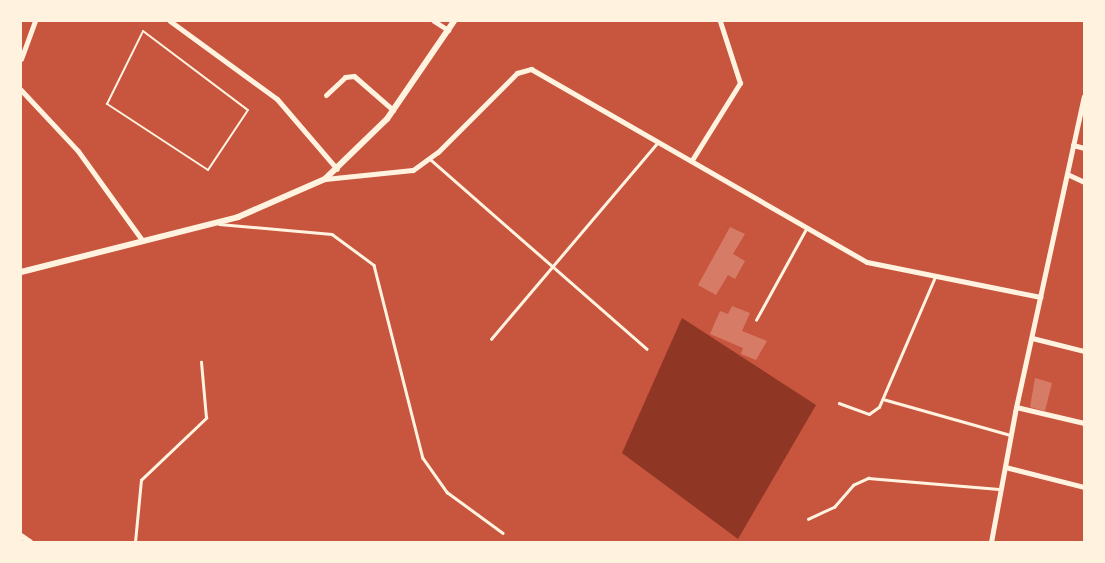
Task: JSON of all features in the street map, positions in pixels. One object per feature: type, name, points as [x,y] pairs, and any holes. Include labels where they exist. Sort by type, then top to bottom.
[{"type":"street","points":[[21,59],[35,21]]},
{"type":"street","points":[[170,21],[277,99],[337,169]]},
{"type":"street","points":[[434,21],[448,30]]},
{"type":"street","points":[[21,272],[238,217],[325,179],[337,169],[393,110],[454,21]]},
{"type":"street","points":[[692,160],[740,83],[720,21]]},
{"type":"street","points":[[325,179],[398,174],[430,159],[524,70],[553,78],[867,262],[1041,297]]},
{"type":"street","points":[[326,95],[345,77],[354,76],[393,110]]},
{"type":"street","points":[[21,90],[78,151],[142,240]]},
{"type":"street","points":[[992,542],[1010,435],[1084,96]]},
{"type":"street","points":[[1073,145],[1084,148]]},
{"type":"street","points":[[1067,174],[1084,182]]},
{"type":"street","points":[[1032,338],[1084,350]]},
{"type":"street","points":[[1016,407],[1084,424]]},
{"type":"street","points":[[1005,467],[1084,487]]},
{"type":"street","points":[[21,536],[30,542]]},
{"type":"lane","points":[[491,339],[659,141]]},
{"type":"lane","points":[[430,159],[647,349]]},
{"type":"lane","points":[[210,224],[332,234],[374,265],[423,458],[447,492],[504,533]]},
{"type":"lane","points":[[756,320],[807,228]]},
{"type":"lane","points":[[839,403],[869,414],[883,399],[935,276]]},
{"type":"lane","points":[[135,542],[141,480],[206,418],[201,362]]},
{"type":"lane","points":[[883,399],[1010,435]]},
{"type":"lane","points":[[808,519],[834,507],[853,485],[868,478],[1001,489]]},
{"type":"path","points":[[142,31],[248,110],[208,170],[107,104],[142,31]]},
{"type":"shaded area","points":[[682,318],[816,405],[738,539],[622,453]]},
{"type":"building","points":[[730,227],[745,234],[733,254],[745,261],[735,279],[728,275],[716,295],[698,285]]},
{"type":"building","points":[[732,306],[750,313],[742,331],[767,341],[756,360],[741,354],[743,348],[710,334],[720,311],[728,314]]},
{"type":"building","points":[[1035,378],[1052,383],[1045,411],[1030,407]]}]
